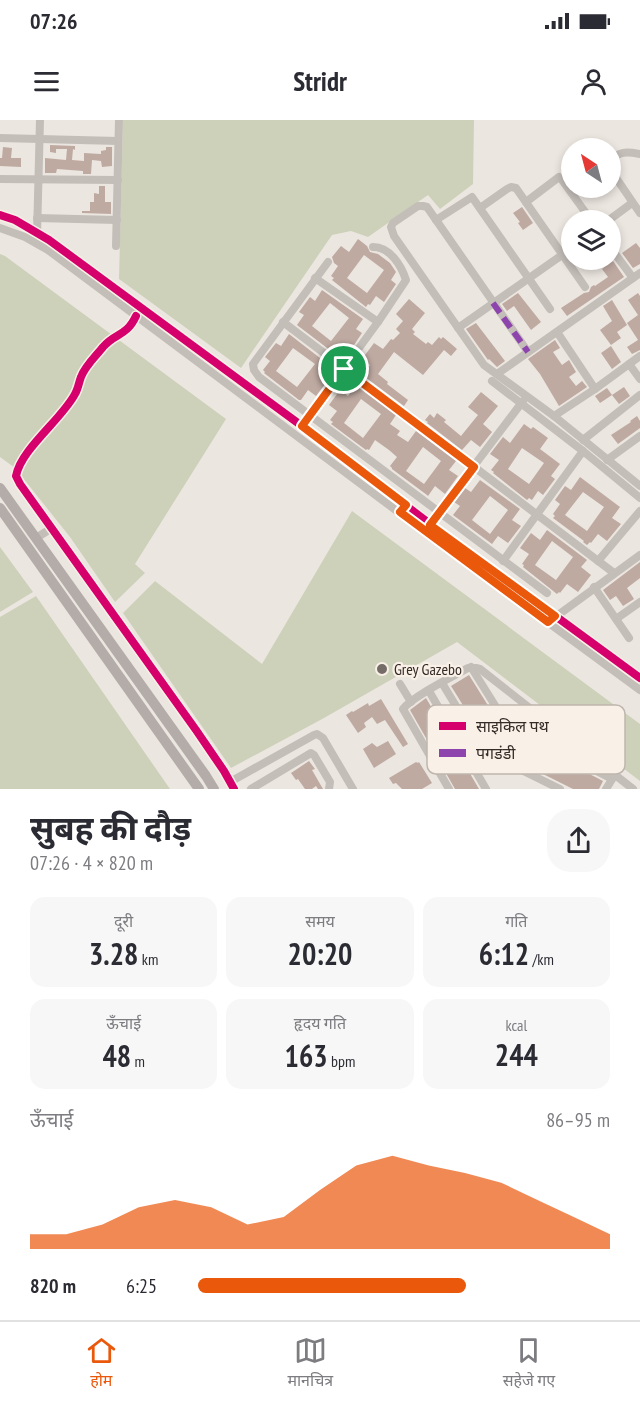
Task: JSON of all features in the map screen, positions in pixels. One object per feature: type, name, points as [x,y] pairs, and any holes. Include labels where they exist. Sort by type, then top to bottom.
[{"type":"main road","points":[[0,488],[214,789]]},
{"type":"main road","points":[[0,508],[199,789]]},
{"type":"street","points":[[36,243],[40,120]]},
{"type":"street","points":[[116,246],[119,120]]},
{"type":"street","points":[[0,138],[118,141]]},
{"type":"street","points":[[621,153],[640,154]]},
{"type":"street","points":[[526,202],[559,177],[584,210]]},
{"type":"street","points":[[0,179],[118,180]]},
{"type":"street","points":[[621,186],[640,213]]},
{"type":"street","points":[[480,208],[510,187],[518,190],[561,254]]},
{"type":"street","points":[[436,220],[470,198],[474,199],[550,309]]},
{"type":"street","points":[[621,211],[632,203]]},
{"type":"street","points":[[528,352],[427,207],[418,207],[393,223],[391,231],[494,378],[521,404],[640,498]]},
{"type":"street","points":[[0,215],[37,232],[302,426],[430,525],[640,678]]},
{"type":"street","points":[[37,218],[117,220]]},
{"type":"street","points":[[0,228],[25,237],[48,250],[640,690]]},
{"type":"street","points":[[302,426],[406,280],[401,268],[387,250],[373,247]]},
{"type":"street","points":[[458,328],[561,256]]},
{"type":"street","points":[[494,378],[636,276],[621,259]]},
{"type":"street","points":[[328,262],[253,364],[254,370],[310,416],[547,593]]},
{"type":"street","points":[[573,270],[585,286]]},
{"type":"street","points":[[315,278],[378,322]]},
{"type":"street","points":[[136,316],[130,327],[109,341],[86,368],[81,375],[75,395],[18,468],[17,480],[189,720],[232,785],[317,734],[323,738],[353,789]]},
{"type":"street","points":[[283,322],[614,573]]},
{"type":"street","points":[[557,332],[595,389]]},
{"type":"street","points":[[554,416],[640,356]]},
{"type":"street","points":[[629,364],[640,379]]},
{"type":"street","points":[[494,378],[527,396],[607,460],[638,481]]},
{"type":"street","points":[[583,440],[640,395]]},
{"type":"street","points":[[430,525],[527,396]]},
{"type":"street","points":[[607,460],[640,436]]},
{"type":"street","points":[[503,561],[583,451]]},
{"type":"street","points":[[400,512],[406,505]]},
{"type":"street","points":[[598,561],[640,511]]},
{"type":"street","points":[[36,538],[52,528]]},
{"type":"street","points":[[548,622],[640,555]]},
{"type":"street","points":[[594,587],[629,638]]},
{"type":"street","points":[[616,619],[640,602]]},
{"type":"street","points":[[471,667],[495,705]]},
{"type":"street","points":[[427,751],[404,711],[404,706],[471,667],[480,669],[524,705]]},
{"type":"street","points":[[442,683],[456,705]]},
{"type":"street","points":[[400,684],[411,702]]},
{"type":"street","points":[[429,691],[437,705]]},
{"type":"street","points":[[251,789],[311,753],[315,755],[330,782],[329,789]]},
{"type":"street","points":[[440,774],[449,789]]},
{"type":"street","points":[[477,774],[486,789]]},
{"type":"street","points":[[530,774],[560,789]]},
{"type":"street","points":[[607,774],[633,789]]},
{"type":"street","points":[[609,774],[613,777]]},
{"type":"street","points":[[606,789],[613,777]]},
{"type":"green space","points":[[123,120],[474,120],[473,184],[440,209],[428,195],[368,237],[351,231],[332,235],[241,368],[119,279]]},
{"type":"green space","points":[[0,254],[226,419],[135,564],[145,573],[115,602],[70,537],[15,468],[0,457]]},
{"type":"green space","points":[[352,511],[614,705],[540,705],[457,642],[231,768],[123,613],[155,581],[262,664]]},
{"type":"green space","points":[[0,547],[33,592],[0,612]]},
{"type":"green space","points":[[36,596],[170,789],[0,789],[0,617]]},
{"type":"green space","points":[[625,713],[640,724],[640,781],[625,770]]},
{"type":"building","points":[[50,145],[75,146],[72,160],[84,161],[84,153],[101,154],[106,147],[112,147],[112,166],[102,167],[101,161],[92,160],[91,174],[83,174],[83,171],[57,169],[56,173],[45,173],[45,158],[66,160],[67,149],[56,149],[56,153],[50,152]]},
{"type":"building","points":[[3,147],[12,148],[11,158],[21,158],[21,167],[0,166]]},
{"type":"building","points":[[99,186],[105,186],[105,202],[111,202],[111,214],[82,213],[82,211],[90,211],[90,202],[94,202],[94,193],[99,194]]},
{"type":"building","points":[[522,207],[533,223],[523,230],[513,213]]},
{"type":"building","points":[[358,239],[367,246],[370,252],[378,254],[390,263],[396,272],[391,280],[396,284],[384,302],[376,296],[366,307],[332,280],[334,278],[331,276],[338,266],[332,257],[341,246],[349,252]],"holes":[[[364,255],[384,270],[367,293],[347,278]]]},
{"type":"building","points":[[636,243],[640,248],[640,264],[633,268],[622,253]]},
{"type":"building","points":[[603,270],[619,270],[624,277],[567,316],[561,308],[589,292],[591,287],[608,277]]},
{"type":"building","points":[[322,290],[363,319],[356,329],[362,333],[350,351],[342,345],[335,354],[297,325],[304,315],[299,312],[310,297],[315,301]],"holes":[[[330,303],[349,318],[331,341],[312,326]]]},
{"type":"building","points":[[518,293],[541,322],[531,330],[514,306],[507,311],[502,304]]},
{"type":"building","points":[[638,293],[640,296],[640,350],[632,354],[627,347],[638,340],[627,323],[638,315],[628,300]]},
{"type":"building","points":[[409,299],[425,313],[412,329],[415,332],[413,334],[426,344],[428,342],[432,345],[439,337],[441,339],[443,337],[457,349],[451,356],[444,350],[423,375],[394,352],[378,374],[408,400],[404,406],[365,377],[363,374],[370,365],[362,359],[374,343],[383,349],[400,333],[396,329],[403,321],[396,314]]},
{"type":"building","points":[[612,300],[627,325],[617,332],[621,338],[611,345],[600,330],[612,321],[603,306]]},
{"type":"building","points":[[476,323],[505,361],[497,367],[488,360],[466,329]]},
{"type":"building","points":[[289,334],[329,365],[322,374],[329,379],[316,396],[308,390],[299,400],[264,373],[263,370],[270,361],[265,357],[276,343],[281,346]],"holes":[[[293,348],[315,364],[297,387],[276,371]]]},
{"type":"building","points":[[555,340],[560,348],[553,352],[562,365],[569,360],[576,372],[569,377],[576,386],[582,381],[587,387],[559,406],[528,359]]},
{"type":"building","points":[[611,346],[621,362],[612,369],[601,353]]},
{"type":"building","points":[[356,385],[396,415],[390,424],[400,431],[397,435],[408,442],[416,431],[456,461],[449,470],[458,476],[445,494],[435,486],[428,496],[392,469],[390,466],[397,457],[389,450],[375,440],[369,450],[366,450],[331,424],[333,422],[330,420],[337,411],[329,405],[340,390],[348,396]],"holes":[[[361,399],[381,414],[363,438],[344,423]],[[423,447],[441,461],[424,484],[406,471]]]},
{"type":"building","points":[[624,387],[630,396],[619,404],[612,395]]},
{"type":"building","points":[[607,388],[612,395],[600,403],[595,396]]},
{"type":"building","points":[[481,392],[498,406],[483,424],[492,432],[480,447],[471,440],[462,450],[425,420],[430,414],[434,418],[437,413],[461,436],[478,415],[468,407]]},
{"type":"building","points":[[637,416],[640,428],[618,444],[611,435]]},
{"type":"building","points":[[524,424],[531,429],[533,427],[548,438],[540,449],[560,464],[551,476],[555,479],[543,495],[538,491],[532,500],[529,498],[527,500],[491,470],[499,460],[490,454],[503,437],[510,443]],"holes":[[[522,448],[544,463],[529,484],[508,469]]]},
{"type":"building","points":[[580,477],[620,507],[612,518],[621,524],[607,541],[598,534],[587,545],[553,518],[560,504],[555,500],[565,486],[571,490]],"holes":[[[583,492],[604,507],[587,531],[565,515]]]},
{"type":"building","points":[[480,480],[520,509],[512,520],[521,526],[508,543],[498,536],[492,544],[453,515],[460,506],[454,502],[465,488],[471,492]],"holes":[[[490,496],[508,510],[490,534],[472,520]]]},
{"type":"building","points":[[547,530],[587,560],[581,567],[591,575],[578,592],[567,584],[557,594],[523,567],[522,564],[529,554],[520,548],[531,533],[540,540]],"holes":[[[552,541],[573,557],[556,580],[535,565]]]},
{"type":"building","points":[[640,562],[640,578],[627,588],[634,599],[623,606],[616,596],[610,600],[603,590]]},
{"type":"building","points":[[469,675],[488,705],[463,705],[451,686]]},
{"type":"building","points":[[426,698],[430,705],[427,705],[427,740],[410,710]]},
{"type":"building","points":[[381,699],[408,744],[403,747],[385,720],[377,724],[372,717],[364,723],[366,727],[358,733],[346,715]]},
{"type":"building","points":[[388,741],[396,754],[374,768],[363,749],[372,743],[377,747]]},
{"type":"building","points":[[309,761],[323,789],[318,789],[316,786],[312,789],[305,789],[291,773]]},
{"type":"building","points":[[419,762],[432,783],[422,789],[402,789],[396,783],[393,784],[389,778]]},
{"type":"building","points":[[446,774],[470,774],[479,789],[455,789]]},
{"type":"building","points":[[543,774],[590,774],[603,781],[599,789],[573,789]]},
{"type":"marked path","points":[[493,303],[528,352]]},
{"type":"cycle path","points":[[0,215],[15,220],[49,240],[640,678]]},
{"type":"cycle path","points":[[136,316],[128,328],[108,342],[88,365],[69,404],[33,445],[19,466],[16,476],[196,730],[234,789]]},
{"type":"place","name":"Grey Gazebo","points":[[382,669]]},
{"type":"route","points":[[344,369],[474,467],[430,525],[555,616],[548,622],[400,512],[406,505],[302,426],[344,369]]}]
